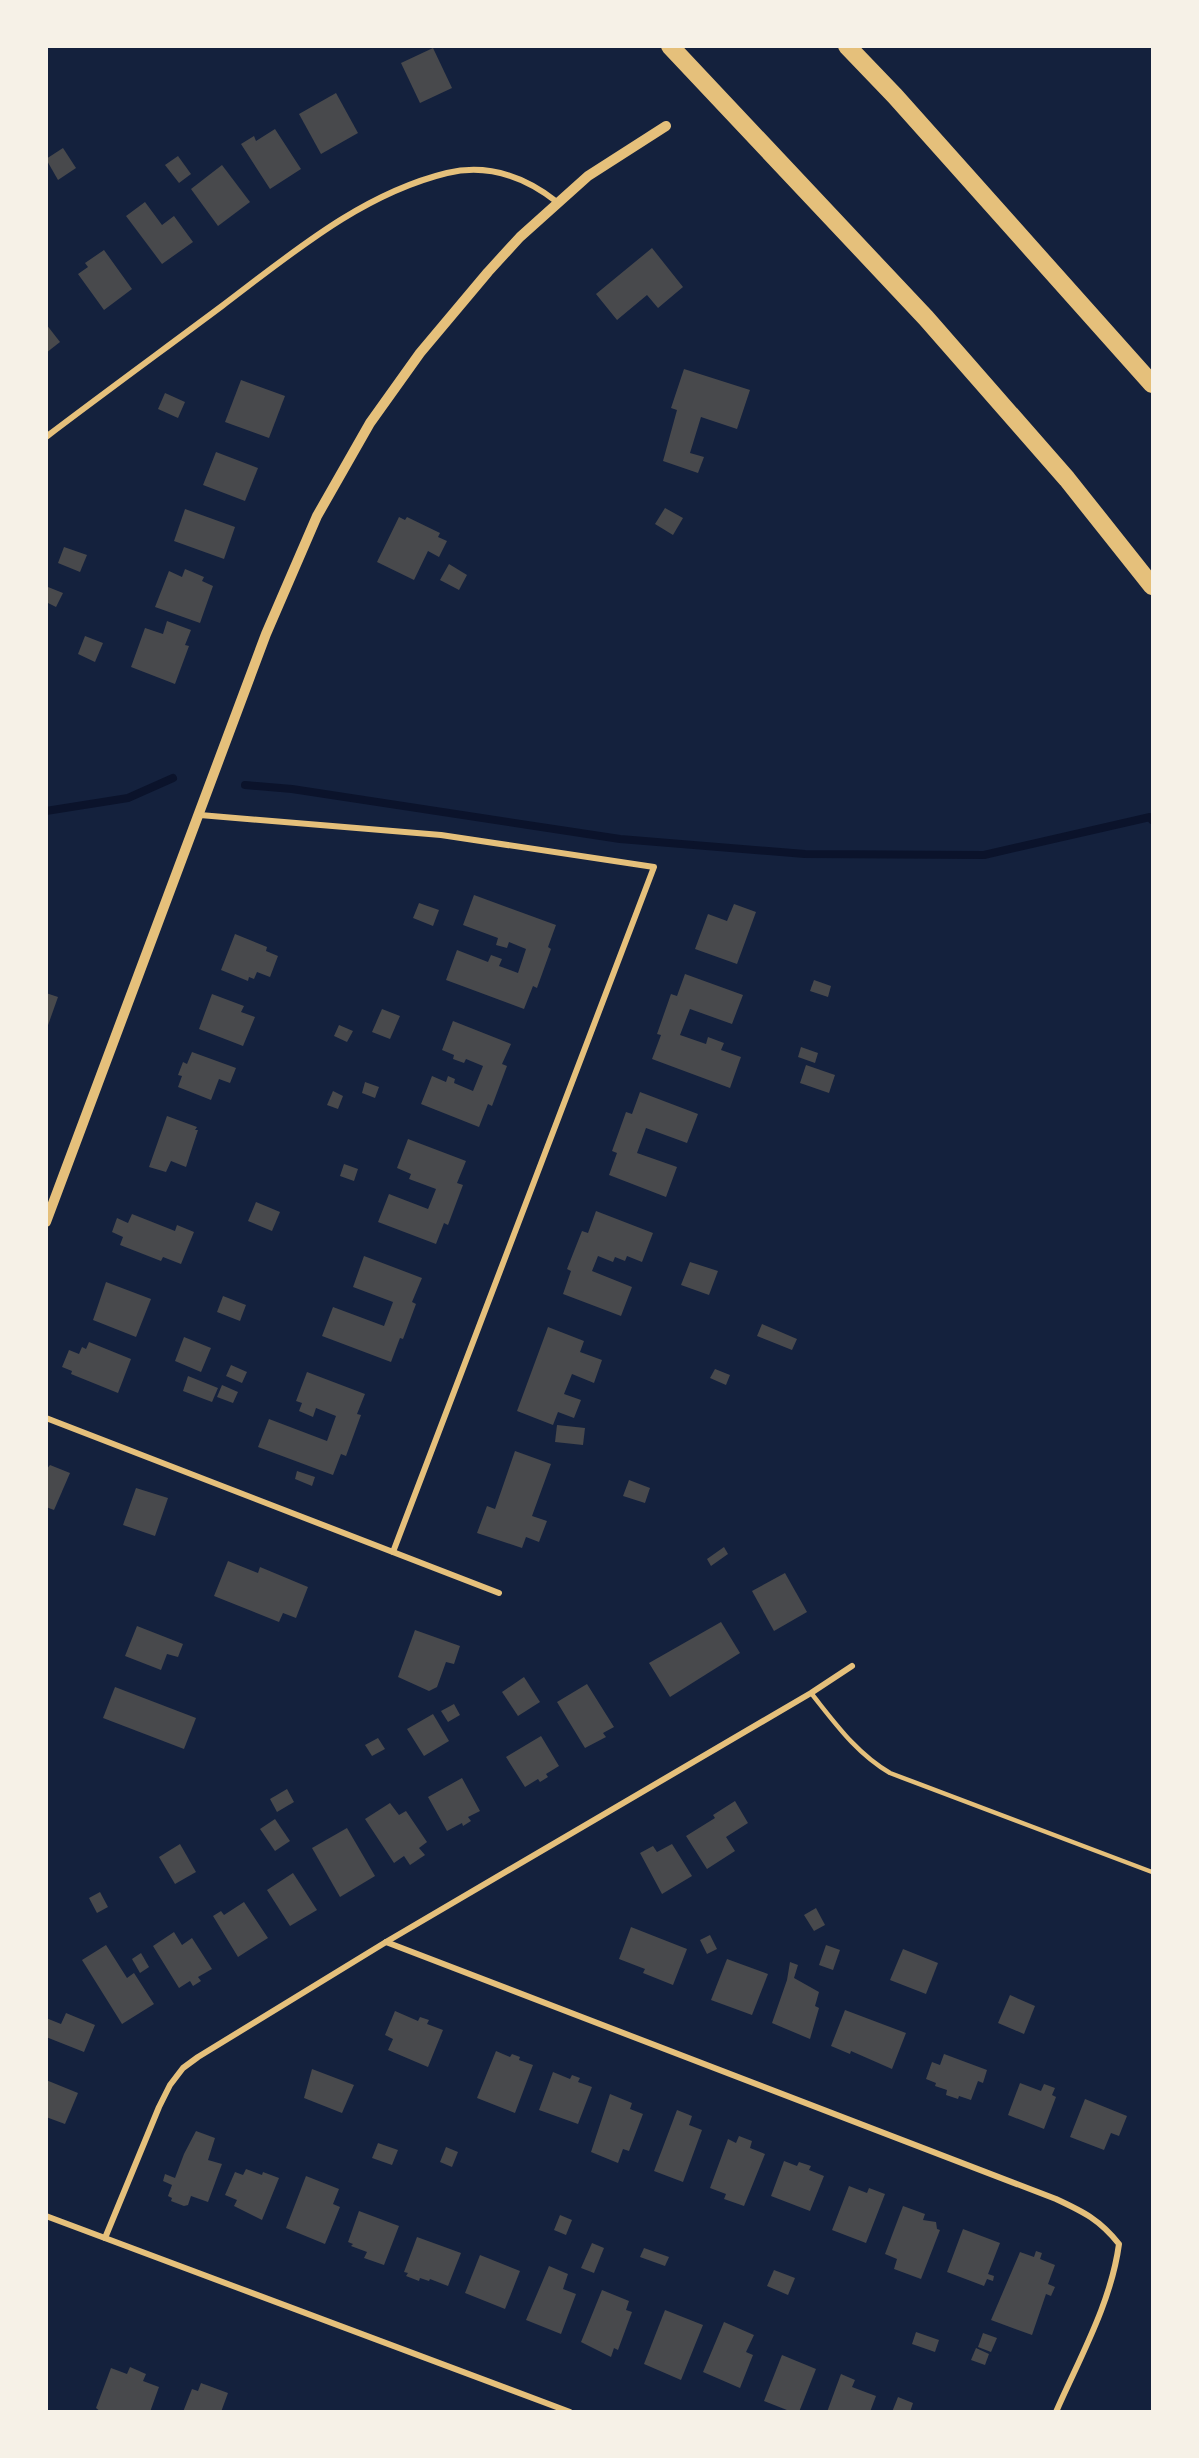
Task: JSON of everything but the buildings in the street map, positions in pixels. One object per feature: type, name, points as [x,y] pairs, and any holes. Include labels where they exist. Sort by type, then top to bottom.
[{"type":"highway","points":[[670,46],[926,318],[1067,479],[1152,586]]},
{"type":"highway","points":[[847,46],[895,96],[1152,384]]},
{"type":"street","points":[[46,1222],[266,634],[317,516],[370,423],[420,353],[476,285],[519,237],[588,176],[666,126]]},
{"type":"street","points":[[46,437],[304,244],[357,210],[402,188],[449,172],[487,170],[515,175],[538,187],[557,202]]},
{"type":"street","points":[[200,814],[441,835],[654,867],[393,1552]]},
{"type":"street","points":[[46,1418],[499,1593]]},
{"type":"street","points":[[105,2238],[170,2085],[183,2068],[198,2056],[386,1942],[811,1693],[852,1666]]},
{"type":"street","points":[[386,1942],[1056,2199],[1089,2214],[1106,2227],[1119,2244],[1110,2291],[1056,2412]]},
{"type":"street","points":[[46,2216],[570,2412]]},
{"type":"lane","points":[[811,1693],[849,1741],[869,1761],[890,1773],[1152,1872]]},
{"type":"waterway","points":[[46,811],[128,798],[173,778]]},
{"type":"waterway","points":[[245,785],[292,789],[620,839],[805,854],[984,855],[1150,817],[1152,820]]}]
